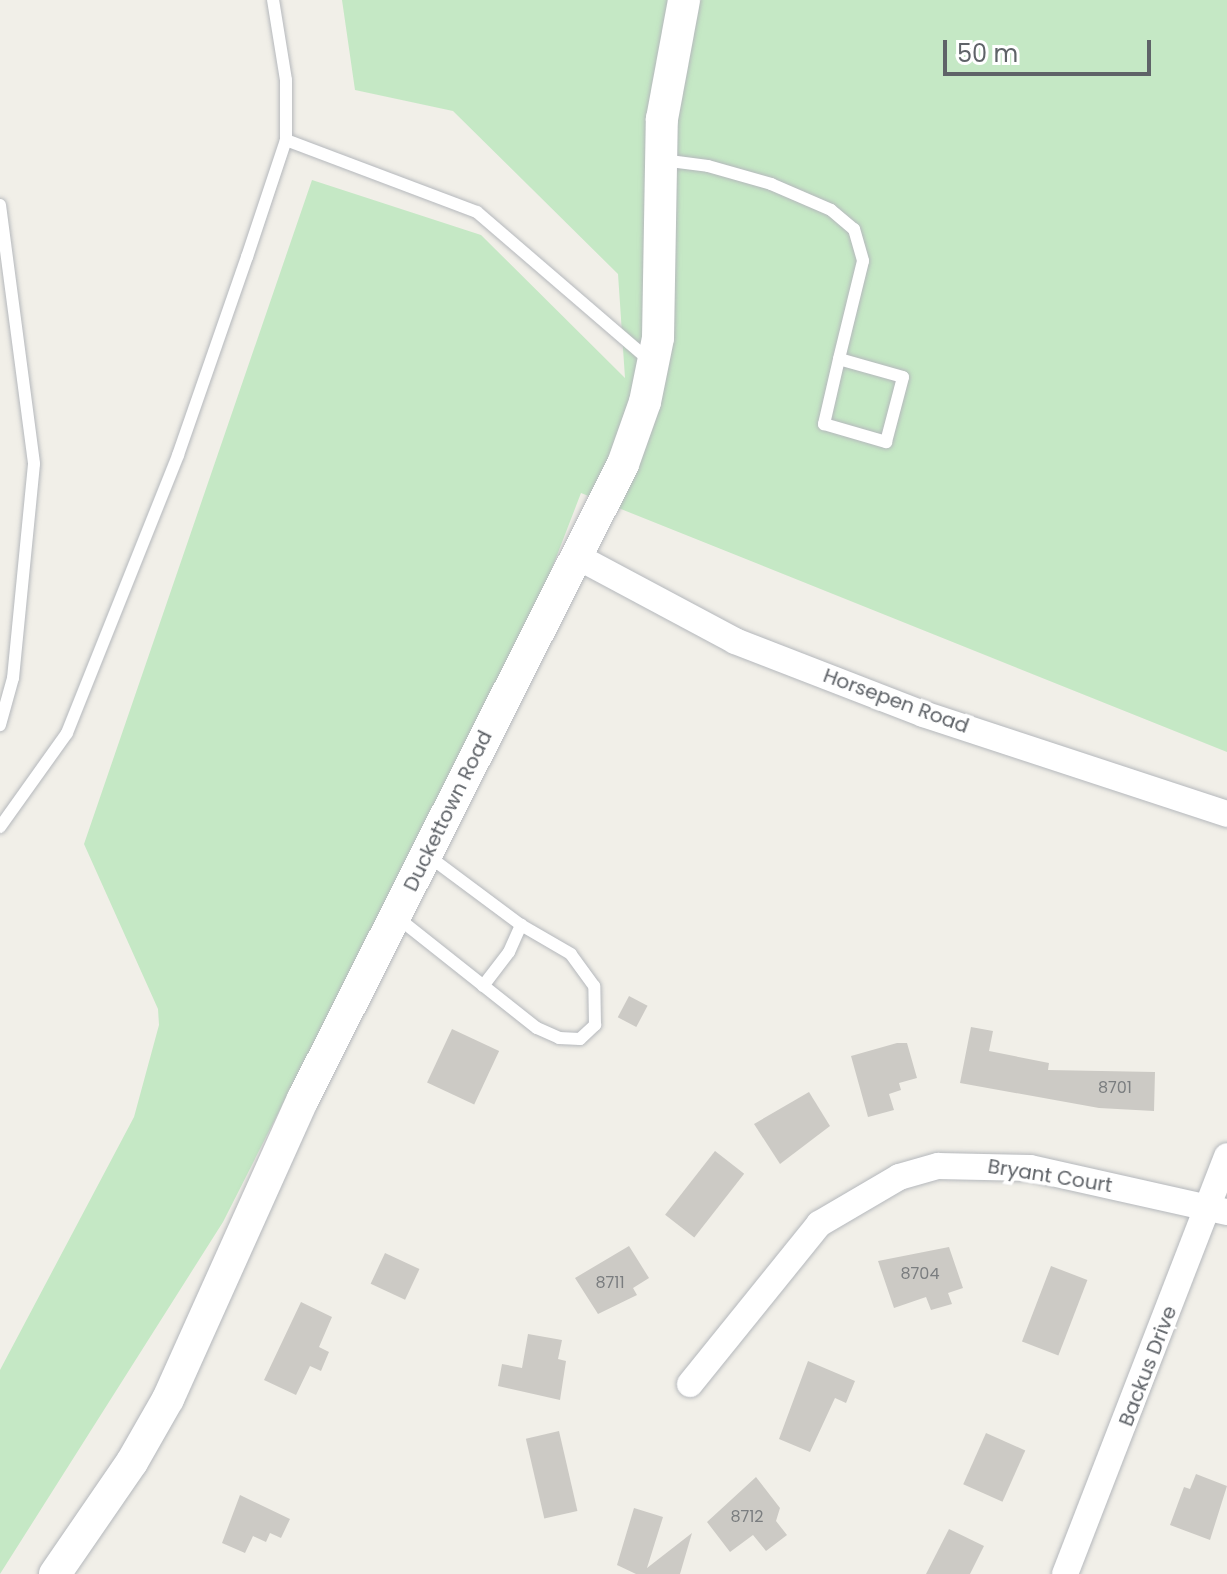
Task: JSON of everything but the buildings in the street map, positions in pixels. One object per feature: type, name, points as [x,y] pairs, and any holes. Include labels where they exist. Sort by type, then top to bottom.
[{"type":"street","name":"Duckettown Road","points":[[55,1574],[132,1462],[168,1399],[271,1168],[623,464],[654,364],[662,263],[659,160],[671,47],[684,0]]},
{"type":"street","name":"Horsepen Road","points":[[578,557],[735,641],[923,714],[1227,814]]},
{"type":"street","name":"Backus Drive","points":[[1065,1574],[1219,1209],[1227,1156]]},
{"type":"street","name":"Bryant Court","points":[[690,1384],[819,1224],[899,1177],[938,1166],[1030,1168],[1219,1209]]},
{"type":"lane","points":[[0,827],[67,733],[178,455],[286,140],[286,80],[273,0]]},
{"type":"lane","points":[[286,140],[477,212],[563,283],[623,342],[654,364]]},
{"type":"lane","points":[[659,160],[708,166],[771,184],[831,210],[854,229],[863,261],[839,359],[824,424],[886,442],[903,377],[839,359]]},
{"type":"lane","points":[[0,205],[34,464],[13,678],[0,725]]},
{"type":"lane","points":[[396,916],[537,1028],[559,1038],[580,1039],[595,1025],[598,1002],[587,975],[571,954],[521,925],[426,854]]},
{"type":"lane","points":[[483,986],[509,952],[521,925]]},
{"type":"green space","points":[[342,0],[1227,0],[1227,752],[581,493],[544,589],[223,1222],[0,1574],[0,1370],[134,1117],[159,1025],[158,1009],[84,844],[312,180],[481,235],[625,378],[618,274],[453,111],[355,90]]}]
